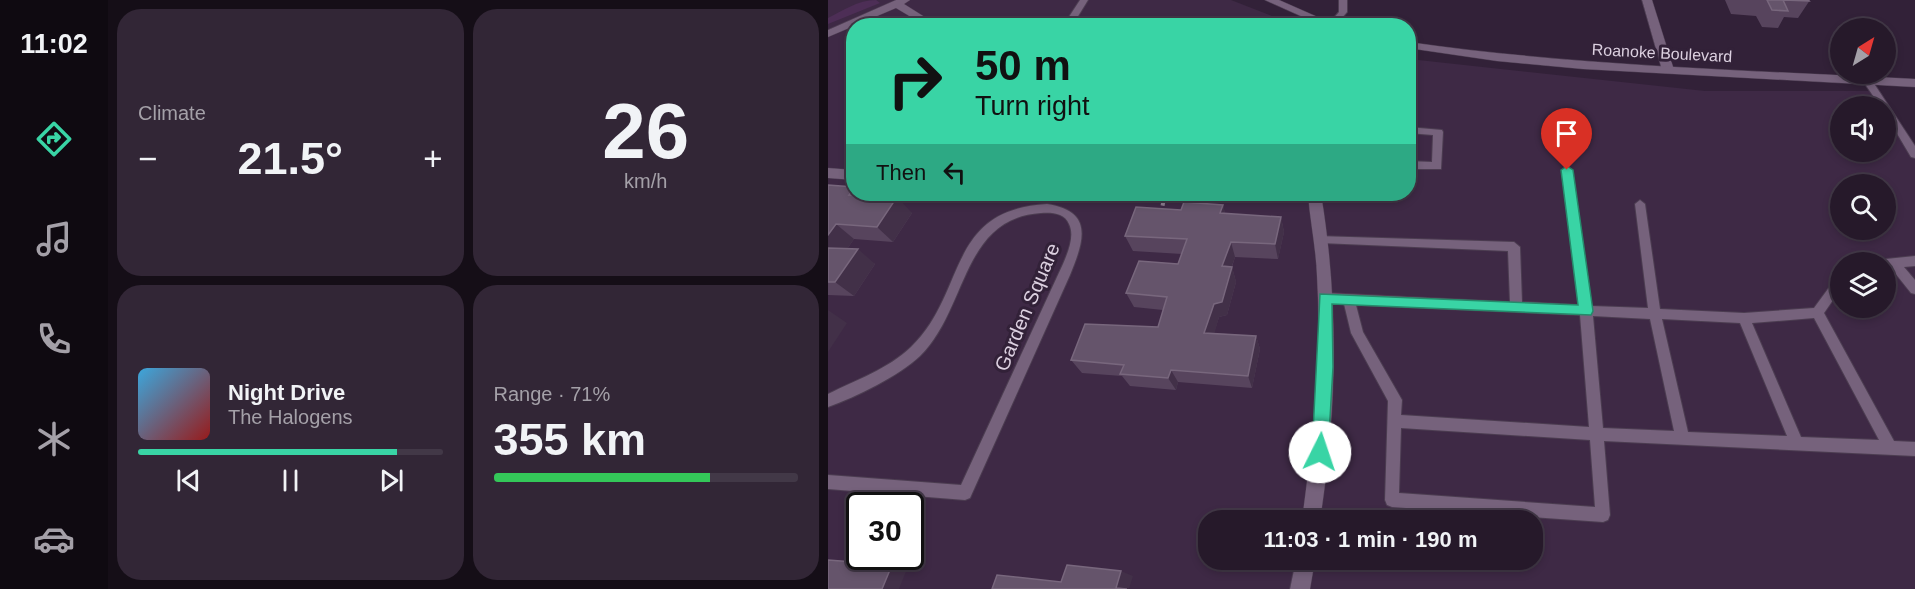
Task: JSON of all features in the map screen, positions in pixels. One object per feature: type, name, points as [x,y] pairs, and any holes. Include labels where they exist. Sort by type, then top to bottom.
[{"type":"main road","points":[[1270,0],[1315,18]]},
{"type":"main road","points":[[1647,0],[1668,70]]},
{"type":"main road","points":[[864,18],[901,2],[922,18]]},
{"type":"main road","points":[[828,34],[846,26]]},
{"type":"main road","name":"Roanoke Boulevard","points":[[1416,46],[1497,58],[1830,79]]},
{"type":"main road","name":"Roanoke Boulevard","points":[[1896,82],[1915,83]]},
{"type":"main road","points":[[828,173],[846,174]]},
{"type":"main road","points":[[1312,510],[1320,452],[1326,367],[1325,298],[1321,239],[1315,201]]},
{"type":"main road","points":[[1300,589],[1304,570]]},
{"type":"lane","points":[[1072,18],[1084,0]]},
{"type":"lane","points":[[1338,18],[1343,12],[1344,0]]},
{"type":"lane","points":[[1896,124],[1915,154]]},
{"type":"lane","points":[[1416,131],[1438,132],[1437,166],[1416,165]]},
{"type":"lane","points":[[1349,299],[1357,333],[1395,400],[1392,500],[1603,515],[1586,311],[1567,170]]},
{"type":"lane","points":[[1640,204],[1655,314],[1682,436]]},
{"type":"lane","name":"Garden Square","points":[[828,401],[903,361],[916,351],[929,336],[976,242],[1000,220],[1032,208],[1050,208],[1071,218],[1077,227],[1078,238],[1054,299],[965,493],[828,482]]},
{"type":"lane","points":[[1321,239],[1514,247],[1516,308]]},
{"type":"lane","points":[[1896,263],[1915,261]]},
{"type":"lane","points":[[1896,269],[1915,289]]},
{"type":"lane","points":[[1325,298],[1744,318],[1816,313],[1830,294]]},
{"type":"lane","points":[[1816,313],[1890,447]]},
{"type":"lane","points":[[1744,318],[1797,443]]},
{"type":"lane","points":[[1394,421],[1597,434],[1682,436],[1915,449]]},
{"type":"path","points":[[1160,216],[1163,201]]},
{"type":"shaded area","points":[[828,0],[1231,0],[1277,18],[846,18],[846,201],[1416,201],[1416,60],[1705,91],[1880,91],[1883,96],[1830,96],[1830,162],[1896,162],[1896,117],[1915,148],[1915,589],[828,589]]},
{"type":"shaded area","points":[[876,0],[880,3],[828,24],[828,18],[845,9]]},
{"type":"building","points":[[1767,0],[1783,0],[1788,11],[1772,10]]},
{"type":"building","points":[[828,185],[846,186],[846,201],[894,201],[877,227],[836,224],[828,235]]},
{"type":"building","points":[[1184,202],[1223,205],[1220,213],[1281,217],[1275,244],[1231,242],[1222,266],[1232,267],[1222,302],[1214,304],[1204,333],[1256,336],[1248,376],[1171,370],[1168,378],[1120,374],[1124,365],[1071,360],[1085,324],[1158,327],[1167,297],[1126,293],[1139,261],[1178,264],[1187,239],[1125,236],[1136,207],[1181,210]]},
{"type":"building","points":[[828,248],[858,249],[835,282],[828,282]]},
{"type":"building","points":[[828,560],[846,561],[846,570],[890,570],[882,589],[828,589]]},
{"type":"building","points":[[1067,565],[1121,571],[1116,588],[1127,589],[992,589],[997,575],[1061,582]]},
{"type":"route","points":[[1320,452],[1326,367],[1325,298],[1586,311],[1567,170]]}]
